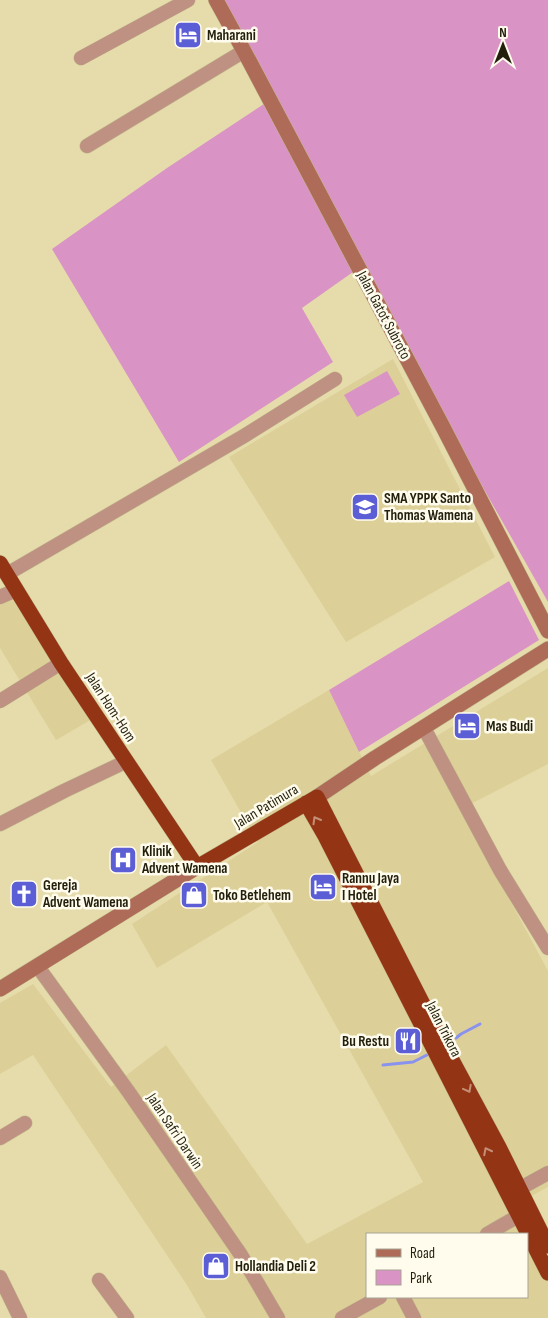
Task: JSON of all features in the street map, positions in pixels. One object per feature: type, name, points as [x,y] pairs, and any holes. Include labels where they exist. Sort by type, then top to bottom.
[{"type":"highway","name":"Jalan Hom-Hom","points":[[4,569],[60,663],[197,868]]},
{"type":"highway","name":"Jalan Patimura","points":[[197,868],[311,800]]},
{"type":"highway","name":"Jalan Trikora","points":[[311,800],[325,836],[514,1192],[548,1246]]},
{"type":"highway","name":"Jalan Trikora","points":[[525,1212],[548,1273]]},
{"type":"street","points":[[81,58],[188,0]]},
{"type":"street","name":"Jalan Gatot Subroto","points":[[216,0],[439,419],[548,631]]},
{"type":"street","points":[[87,146],[244,50]]},
{"type":"street","points":[[4,569],[244,436],[335,379]]},
{"type":"street","points":[[0,597],[16,590]]},
{"type":"street","name":"Jalan Patimura","points":[[311,800],[548,649]]},
{"type":"street","points":[[0,701],[60,663]]},
{"type":"street","points":[[424,728],[500,870],[548,948]]},
{"type":"street","points":[[0,824],[125,762]]},
{"type":"street","name":"Jalan Patimura","points":[[0,989],[197,868]]},
{"type":"street","name":"Jalan Safri Darwin","points":[[38,966],[128,1091],[241,1255],[278,1318]]},
{"type":"street","points":[[0,1138],[25,1123]]},
{"type":"street","points":[[514,1192],[548,1173]]},
{"type":"street","points":[[489,1233],[525,1212]]},
{"type":"street","points":[[0,1277],[20,1318]]},
{"type":"street","points":[[100,1280],[127,1318]]},
{"type":"street","points":[[342,1318],[378,1298]]},
{"type":"street","points":[[404,1298],[414,1318]]},
{"type":"shaded area","name":"SMA YPPK Santo Thomas Wamena","points":[[393,359],[495,557],[346,642],[229,457]]},
{"type":"shaded area","points":[[10,596],[94,718],[56,740],[0,648],[0,601]]},
{"type":"shaded area","points":[[548,668],[548,764],[461,809],[548,971],[548,1187],[509,1208],[522,1233],[366,1233],[366,1298],[528,1298],[528,1244],[548,1282],[548,1318],[206,1318],[187,1285],[33,1055],[0,1074],[0,1003],[33,984],[111,1087],[166,1045],[307,1244],[423,1182],[267,902],[157,968],[132,924],[258,842],[211,760],[329,690],[371,776]]},
{"type":"green space","points":[[216,0],[548,0],[548,602],[448,426],[353,272],[302,308],[333,362],[179,462],[52,249],[167,168],[270,100]]},
{"type":"green space","points":[[387,371],[400,394],[357,417],[344,395]]},
{"type":"green space","points":[[509,581],[539,640],[359,752],[329,690]]},
{"type":"waterway","points":[[456,1038],[480,1024]]},
{"type":"waterway","points":[[383,1065],[413,1062],[427,1055]]},
{"type":"place","name":"Maharani","points":[[188,35]]},
{"type":"place","name":"SMA YPPK Santo Thomas Wamena","points":[[365,507]]},
{"type":"place","name":"Mas Budi","points":[[467,726]]},
{"type":"place","name":"Klinik Advent Wamena","points":[[123,860]]},
{"type":"place","name":"Rannu Jaya I Hotel","points":[[323,887]]},
{"type":"place","name":"Gereja Advent Wamena","points":[[24,894]]},
{"type":"place","name":"Toko Betlehem","points":[[194,895]]},
{"type":"place","name":"Bu Restu","points":[[408,1041]]},
{"type":"place","name":"Hollandia Deli 2","points":[[216,1266]]}]
